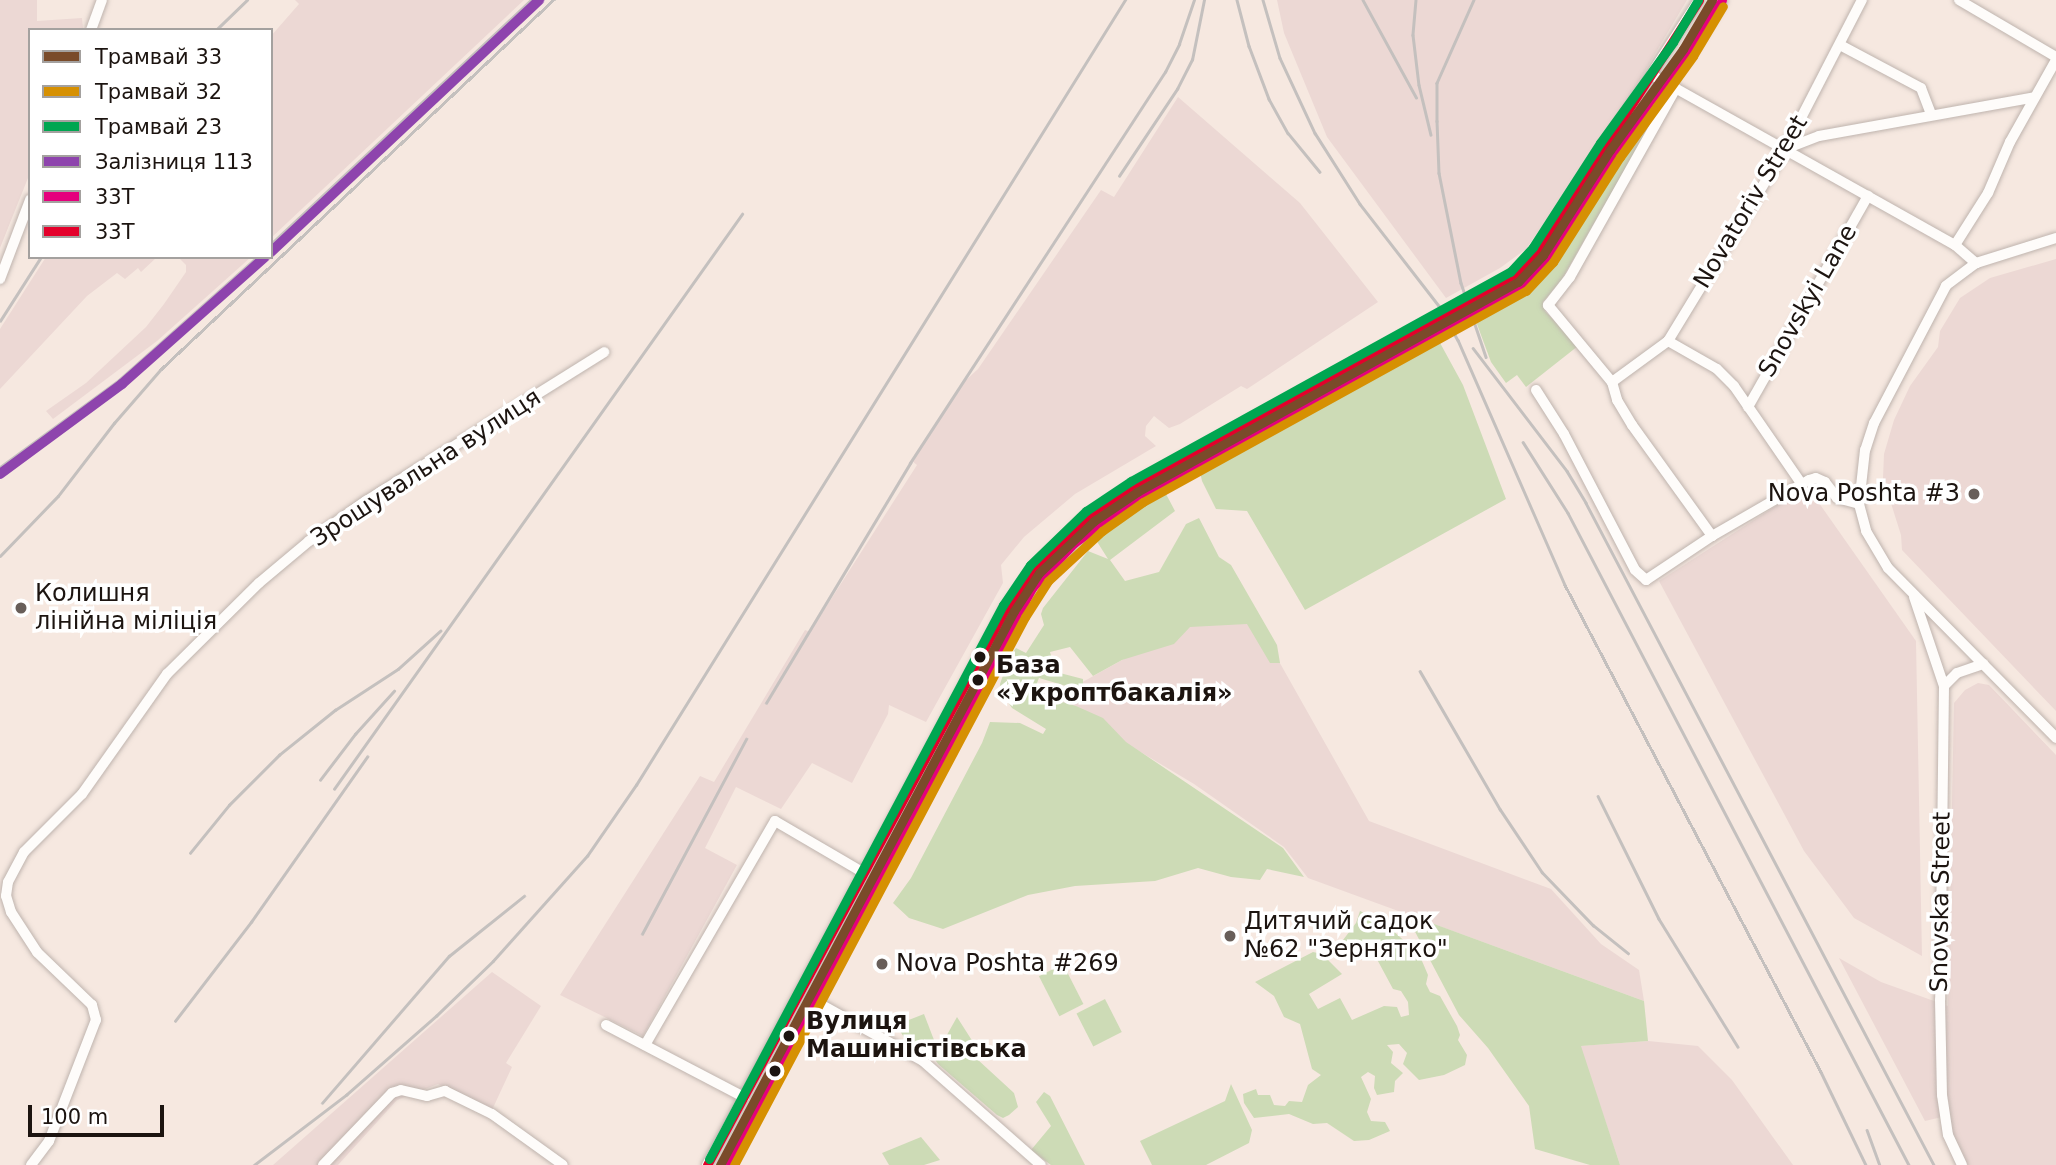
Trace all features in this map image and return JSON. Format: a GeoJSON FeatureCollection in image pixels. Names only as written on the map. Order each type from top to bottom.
{"type":"FeatureCollection","features":[{"type":"Feature","properties":{"kind":"street"},"geometry":{"type":"LineString","coordinates":[[92,28],[102,0]]}},
{"type":"Feature","properties":{"kind":"street"},"geometry":{"type":"LineString","coordinates":[[724,1165],[1032,588],[1099,523],[1145,492],[1480,303],[1518,274],[1536,253],[1699,0]]}},
{"type":"Feature","properties":{"kind":"street"},"geometry":{"type":"LineString","coordinates":[[1480,303],[1507,294],[1538,269],[1666,82],[1687,56],[1722,0]]}},
{"type":"Feature","properties":{"kind":"street","name":"Novatoriv Street"},"geometry":{"type":"LineString","coordinates":[[1612,382],[1668,341],[1785,149],[1862,0]]}},
{"type":"Feature","properties":{"kind":"street"},"geometry":{"type":"LineString","coordinates":[[1955,245],[1988,193],[2010,142],[2056,58],[1959,0]]}},
{"type":"Feature","properties":{"kind":"street"},"geometry":{"type":"LineString","coordinates":[[1840,45],[1921,88],[1931,114]]}},
{"type":"Feature","properties":{"kind":"street"},"geometry":{"type":"LineString","coordinates":[[1652,75],[1955,245],[1976,263]]}},
{"type":"Feature","properties":{"kind":"street"},"geometry":{"type":"LineString","coordinates":[[1676,88],[1570,277],[1548,305],[1612,382],[1617,400],[1632,425],[1712,536]]}},
{"type":"Feature","properties":{"kind":"street"},"geometry":{"type":"LineString","coordinates":[[1785,149],[1819,136],[2035,97]]}},
{"type":"Feature","properties":{"kind":"street","name":"Snovskyi Lane"},"geometry":{"type":"LineString","coordinates":[[1748,407],[1868,195]]}},
{"type":"Feature","properties":{"kind":"street"},"geometry":{"type":"LineString","coordinates":[[0,279],[28,205]]}},
{"type":"Feature","properties":{"kind":"street"},"geometry":{"type":"LineString","coordinates":[[2056,238],[1976,263],[1946,286],[1874,423],[1865,450],[1859,504],[1873,547],[1888,568],[2056,738]]}},
{"type":"Feature","properties":{"kind":"street"},"geometry":{"type":"LineString","coordinates":[[1668,341],[1717,369],[1748,407],[1801,483]]}},
{"type":"Feature","properties":{"kind":"street"},"geometry":{"type":"LineString","coordinates":[[707,1165],[1006,608],[1049,552],[1082,522],[1141,482],[1397,349]]}},
{"type":"Feature","properties":{"kind":"street","name":"Зрошувальна вулиця"},"geometry":{"type":"LineString","coordinates":[[31,1165],[49,1141],[96,1020],[92,1005],[37,952],[11,912],[7,889],[19,859],[82,794],[167,674],[259,583],[309,541],[366,501],[604,352]]}},
{"type":"Feature","properties":{"kind":"street"},"geometry":{"type":"LineString","coordinates":[[1536,390],[1564,434],[1641,577],[1653,578],[1712,536],[1801,483],[1816,478],[1825,482],[1838,498],[1859,504]]}},
{"type":"Feature","properties":{"kind":"street","name":"Snovska Street"},"geometry":{"type":"LineString","coordinates":[[1913,593],[1944,686],[1940,1000],[1943,1119],[1962,1165]]}},
{"type":"Feature","properties":{"kind":"street"},"geometry":{"type":"LineString","coordinates":[[1944,686],[1956,673],[1983,664]]}},
{"type":"Feature","properties":{"kind":"street"},"geometry":{"type":"LineString","coordinates":[[645,1045],[775,821],[864,873]]}},
{"type":"Feature","properties":{"kind":"street"},"geometry":{"type":"LineString","coordinates":[[811,999],[923,1061],[1041,1165]]}},
{"type":"Feature","properties":{"kind":"street"},"geometry":{"type":"LineString","coordinates":[[606,1025],[744,1097]]}},
{"type":"Feature","properties":{"kind":"street"},"geometry":{"type":"LineString","coordinates":[[323,1165],[392,1093],[401,1090],[427,1096],[445,1091],[492,1114],[563,1165]]}},
{"type":"Feature","properties":{"kind":"shaded area"},"geometry":{"type":"Polygon","coordinates":[[[0,0],[37,0],[37,21],[82,18],[83,28],[28,28],[28,178],[0,248],[0,0]]]}},
{"type":"Feature","properties":{"kind":"shaded area"},"geometry":{"type":"Polygon","coordinates":[[[295,0],[524,0],[273,236],[273,34],[299,4],[295,0]]]}},
{"type":"Feature","properties":{"kind":"shaded area"},"geometry":{"type":"Polygon","coordinates":[[[1277,0],[1687,0],[1621,111],[1526,249],[1500,268],[1446,298],[1327,137],[1284,33],[1277,0]]]}},
{"type":"Feature","properties":{"kind":"shaded area"},"geometry":{"type":"Polygon","coordinates":[[[1178,97],[1300,203],[1378,302],[1247,389],[1241,386],[1180,424],[1169,428],[1154,416],[1146,426],[1145,436],[1156,446],[1075,494],[1024,537],[1001,565],[1003,583],[926,722],[889,705],[888,714],[852,783],[812,763],[781,809],[736,787],[705,848],[737,865],[643,1036],[560,995],[700,776],[714,782],[805,630],[810,632],[917,465],[912,461],[965,381],[978,369],[1101,190],[1114,197],[1178,97]]]}},
{"type":"Feature","properties":{"kind":"shaded area"},"geometry":{"type":"Polygon","coordinates":[[[45,259],[155,259],[141,272],[138,268],[125,279],[117,273],[87,296],[0,389],[0,329],[45,259]]]}},
{"type":"Feature","properties":{"kind":"shaded area"},"geometry":{"type":"Polygon","coordinates":[[[180,259],[249,259],[157,341],[53,419],[46,411],[86,383],[146,327],[186,272],[186,265],[180,259]]]}},
{"type":"Feature","properties":{"kind":"shaded area"},"geometry":{"type":"Polygon","coordinates":[[[2056,259],[2056,711],[1902,550],[1901,535],[1883,478],[1884,454],[1894,420],[1910,386],[1938,347],[1940,331],[1960,298],[1990,278],[2056,259]]]}},
{"type":"Feature","properties":{"kind":"shaded area"},"geometry":{"type":"Polygon","coordinates":[[[1807,486],[1916,641],[1922,956],[1854,918],[1804,851],[1659,581],[1807,486]]]}},
{"type":"Feature","properties":{"kind":"shaded area"},"geometry":{"type":"Polygon","coordinates":[[[1241,594],[1369,821],[1551,889],[1601,944],[1639,970],[1644,1001],[1308,878],[1284,847],[1194,784],[1052,699],[1241,594]]]}},
{"type":"Feature","properties":{"kind":"shaded area"},"geometry":{"type":"Polygon","coordinates":[[[1978,683],[1989,685],[2056,755],[2056,1165],[1968,1165],[1952,1132],[1950,1115],[1925,1121],[1839,958],[1881,982],[1948,1006],[1954,703],[1965,690],[1978,683]]]}},
{"type":"Feature","properties":{"kind":"shaded area"},"geometry":{"type":"Polygon","coordinates":[[[492,972],[541,1006],[506,1063],[512,1067],[492,1110],[438,1084],[397,1100],[338,1165],[273,1165],[492,972]]]}},
{"type":"Feature","properties":{"kind":"shaded area"},"geometry":{"type":"Polygon","coordinates":[[[1648,1041],[1698,1046],[1732,1080],[1793,1165],[1620,1165],[1580,1046],[1648,1041]]]}},
{"type":"Feature","properties":{"kind":"green space"},"geometry":{"type":"Polygon","coordinates":[[[1667,96],[1562,279],[1543,302],[1545,311],[1578,346],[1526,387],[1517,375],[1506,383],[1491,362],[1474,316],[1522,289],[1538,275],[1656,103],[1667,96]]]}},
{"type":"Feature","properties":{"kind":"green space"},"geometry":{"type":"Polygon","coordinates":[[[1439,341],[1463,385],[1506,499],[1305,610],[1247,511],[1216,509],[1200,472],[1439,341]]]}},
{"type":"Feature","properties":{"kind":"green space"},"geometry":{"type":"Polygon","coordinates":[[[1166,494],[1175,511],[1110,560],[1125,581],[1159,572],[1186,524],[1199,518],[1219,557],[1231,565],[1277,645],[1280,663],[1270,663],[1247,624],[1190,627],[1174,644],[1122,660],[1093,676],[1070,647],[1050,652],[1056,672],[1083,679],[1083,691],[1039,678],[1035,688],[1052,699],[1103,718],[1126,742],[1283,848],[1304,877],[1267,869],[1260,880],[1231,877],[1198,868],[1155,881],[1075,886],[1028,895],[943,929],[909,918],[893,903],[911,878],[982,743],[990,722],[1020,723],[1043,734],[1046,729],[1012,708],[1001,692],[1000,684],[1009,658],[1016,648],[1026,653],[1044,625],[1041,614],[1043,608],[1088,551],[1108,559],[1096,540],[1134,509],[1166,494]]]}},
{"type":"Feature","properties":{"kind":"green space"},"geometry":{"type":"Polygon","coordinates":[[[1360,911],[1382,921],[1419,954],[1428,975],[1426,984],[1430,992],[1440,996],[1457,1026],[1460,1035],[1458,1040],[1467,1055],[1465,1065],[1444,1075],[1419,1080],[1403,1064],[1407,1053],[1399,1044],[1387,1045],[1393,1052],[1391,1063],[1403,1073],[1395,1081],[1394,1092],[1377,1095],[1374,1088],[1375,1076],[1368,1072],[1361,1077],[1371,1099],[1367,1112],[1371,1121],[1385,1122],[1390,1131],[1369,1140],[1354,1141],[1327,1123],[1313,1124],[1289,1114],[1254,1118],[1244,1103],[1243,1094],[1256,1089],[1258,1095],[1270,1095],[1274,1105],[1285,1106],[1289,1101],[1302,1102],[1308,1085],[1321,1075],[1312,1069],[1300,1024],[1284,1017],[1274,996],[1255,982],[1313,952],[1322,954],[1342,974],[1309,994],[1318,1009],[1340,998],[1352,1020],[1384,1006],[1397,1007],[1401,1017],[1409,1015],[1408,1002],[1401,991],[1393,989],[1372,950],[1363,951],[1343,940],[1356,923],[1360,911]]]}},
{"type":"Feature","properties":{"kind":"green space"},"geometry":{"type":"Polygon","coordinates":[[[1426,921],[1644,1001],[1648,1041],[1581,1046],[1620,1165],[1590,1165],[1535,1149],[1529,1106],[1488,1048],[1459,1015],[1412,926],[1426,921]]]}},
{"type":"Feature","properties":{"kind":"green space"},"geometry":{"type":"Polygon","coordinates":[[[1063,964],[1083,1004],[1059,1016],[1039,976],[1063,964]]]}},
{"type":"Feature","properties":{"kind":"green space"},"geometry":{"type":"Polygon","coordinates":[[[1105,999],[1122,1032],[1093,1046],[1076,1014],[1105,999]]]}},
{"type":"Feature","properties":{"kind":"green space"},"geometry":{"type":"Polygon","coordinates":[[[924,1014],[934,1040],[913,1051],[896,1025],[924,1014]]]}},
{"type":"Feature","properties":{"kind":"green space"},"geometry":{"type":"Polygon","coordinates":[[[957,1017],[980,1053],[977,1059],[1014,1093],[1018,1107],[1003,1118],[934,1058],[957,1017]]]}},
{"type":"Feature","properties":{"kind":"green space"},"geometry":{"type":"Polygon","coordinates":[[[1231,1084],[1252,1130],[1249,1143],[1206,1165],[1152,1165],[1140,1141],[1225,1101],[1231,1084]]]}},
{"type":"Feature","properties":{"kind":"green space"},"geometry":{"type":"Polygon","coordinates":[[[1044,1092],[1050,1096],[1085,1165],[1051,1165],[1031,1150],[1051,1126],[1036,1102],[1044,1092]]]}},
{"type":"Feature","properties":{"kind":"green space"},"geometry":{"type":"Polygon","coordinates":[[[921,1137],[940,1160],[924,1165],[889,1165],[882,1153],[921,1137]]]}},
{"type":"Feature","properties":{"kind":"railway"},"geometry":{"type":"LineString","coordinates":[[218,28],[247,0]]}},
{"type":"Feature","properties":{"kind":"railway"},"geometry":{"type":"LineString","coordinates":[[273,242],[531,0]]}},
{"type":"Feature","properties":{"kind":"railway"},"geometry":{"type":"LineString","coordinates":[[0,556],[58,496],[114,423],[160,370],[553,0]]}},
{"type":"Feature","properties":{"kind":"railway"},"geometry":{"type":"LineString","coordinates":[[254,1165],[346,1095],[436,1016],[493,961],[587,856],[636,785],[1125,0]]}},
{"type":"Feature","properties":{"kind":"railway"},"geometry":{"type":"LineString","coordinates":[[766,703],[910,463],[1165,72],[1179,44],[1194,0]]}},
{"type":"Feature","properties":{"kind":"railway"},"geometry":{"type":"LineString","coordinates":[[1119,176],[1177,89],[1192,60],[1204,0]]}},
{"type":"Feature","properties":{"kind":"railway"},"geometry":{"type":"LineString","coordinates":[[1237,0],[1249,46],[1269,99],[1288,133],[1320,172]]}},
{"type":"Feature","properties":{"kind":"railway"},"geometry":{"type":"LineString","coordinates":[[1263,0],[1280,58],[1315,133],[1360,204],[1439,306],[1458,340],[1565,585],[1821,1072],[1866,1165]]}},
{"type":"Feature","properties":{"kind":"railway"},"geometry":{"type":"LineString","coordinates":[[1363,0],[1416,97]]}},
{"type":"Feature","properties":{"kind":"railway"},"geometry":{"type":"LineString","coordinates":[[1416,0],[1413,35],[1419,85],[1431,135]]}},
{"type":"Feature","properties":{"kind":"railway"},"geometry":{"type":"LineString","coordinates":[[1474,0],[1437,83],[1437,121],[1439,173],[1461,283],[1486,357]]}},
{"type":"Feature","properties":{"kind":"railway"},"geometry":{"type":"LineString","coordinates":[[334,789],[742,214]]}},
{"type":"Feature","properties":{"kind":"railway"},"geometry":{"type":"LineString","coordinates":[[0,321],[40,259]]}},
{"type":"Feature","properties":{"kind":"railway"},"geometry":{"type":"LineString","coordinates":[[0,467],[119,380],[255,259]]}},
{"type":"Feature","properties":{"kind":"railway"},"geometry":{"type":"LineString","coordinates":[[1473,348],[1567,471],[1586,503],[1934,1165]]}},
{"type":"Feature","properties":{"kind":"railway"},"geometry":{"type":"LineString","coordinates":[[1523,442],[1568,513],[1909,1165]]}},
{"type":"Feature","properties":{"kind":"railway"},"geometry":{"type":"LineString","coordinates":[[190,853],[229,805],[279,755],[335,710],[398,669],[440,631]]}},
{"type":"Feature","properties":{"kind":"railway"},"geometry":{"type":"LineString","coordinates":[[1420,671],[1500,809],[1542,872],[1593,925],[1628,953]]}},
{"type":"Feature","properties":{"kind":"railway"},"geometry":{"type":"LineString","coordinates":[[320,780],[355,734],[394,691]]}},
{"type":"Feature","properties":{"kind":"railway"},"geometry":{"type":"LineString","coordinates":[[642,934],[746,739]]}},
{"type":"Feature","properties":{"kind":"railway"},"geometry":{"type":"LineString","coordinates":[[175,1021],[251,922],[367,757]]}},
{"type":"Feature","properties":{"kind":"railway"},"geometry":{"type":"LineString","coordinates":[[1598,796],[1659,919],[1738,1047]]}},
{"type":"Feature","properties":{"kind":"railway"},"geometry":{"type":"LineString","coordinates":[[322,1103],[449,956],[524,896]]}},
{"type":"Feature","properties":{"kind":"railway"},"geometry":{"type":"LineString","coordinates":[[1867,1130],[1880,1165]]}},
{"type":"Feature","properties":{"kind":"tram line","name":"23"},"geometry":{"type":"LineString","coordinates":[[709,1159],[1003,605],[1030,565],[1086,511],[1131,481],[1510,272],[1533,247],[1600,143],[1673,42],[1698,0]]}},
{"type":"Feature","properties":{"kind":"tram line","name":"33"},"geometry":{"type":"LineString","coordinates":[[720,1165],[1014,611],[1039,573],[1094,521],[1137,492],[1518,282],[1543,255],[1610,150],[1683,49],[1712,0]]}},
{"type":"Feature","properties":{"kind":"tram line","name":"32"},"geometry":{"type":"LineString","coordinates":[[734,1165],[1025,617],[1048,581],[1102,531],[1143,502],[1526,291],[1553,262],[1620,157],[1693,56],[1723,6]]}},
{"type":"Feature","properties":{"kind":"rail line","name":"113"},"geometry":{"type":"LineString","coordinates":[[273,250],[539,0]]}},
{"type":"Feature","properties":{"kind":"rail line","name":"113"},"geometry":{"type":"LineString","coordinates":[[0,474],[122,384],[263,259]]}},
{"type":"Feature","properties":{"kind":"transit line","name":"33T"},"geometry":{"type":"LineString","coordinates":[[707,1165],[1006,608],[1038,565],[1082,522],[1141,482],[1518,274],[1536,253],[1699,0]]}},
{"type":"Feature","properties":{"kind":"transit line","name":"33Т"},"geometry":{"type":"LineString","coordinates":[[725,1165],[1032,588],[1074,543],[1145,492],[1523,283],[1547,257],[1652,98],[1687,56],[1722,0]]}},
{"type":"Feature","properties":{"kind":"place","name":"Nova Poshta #3"},"geometry":{"type":"Point","coordinates":[1974,494]}},
{"type":"Feature","properties":{"kind":"place","name":"Колишня лінійна міліція"},"geometry":{"type":"Point","coordinates":[21,608]}},
{"type":"Feature","properties":{"kind":"place","name":"База «Укроптбакалія»"},"geometry":{"type":"Point","coordinates":[978,680]}},
{"type":"Feature","properties":{"kind":"place","name":"Дитячий садок №62 \"Зернятко\""},"geometry":{"type":"Point","coordinates":[1230,936]}},
{"type":"Feature","properties":{"kind":"place","name":"Nova Poshta #269"},"geometry":{"type":"Point","coordinates":[882,964]}},
{"type":"Feature","properties":{"kind":"place","name":"Вулиця Машиністівська"},"geometry":{"type":"Point","coordinates":[789,1036]}}]}
